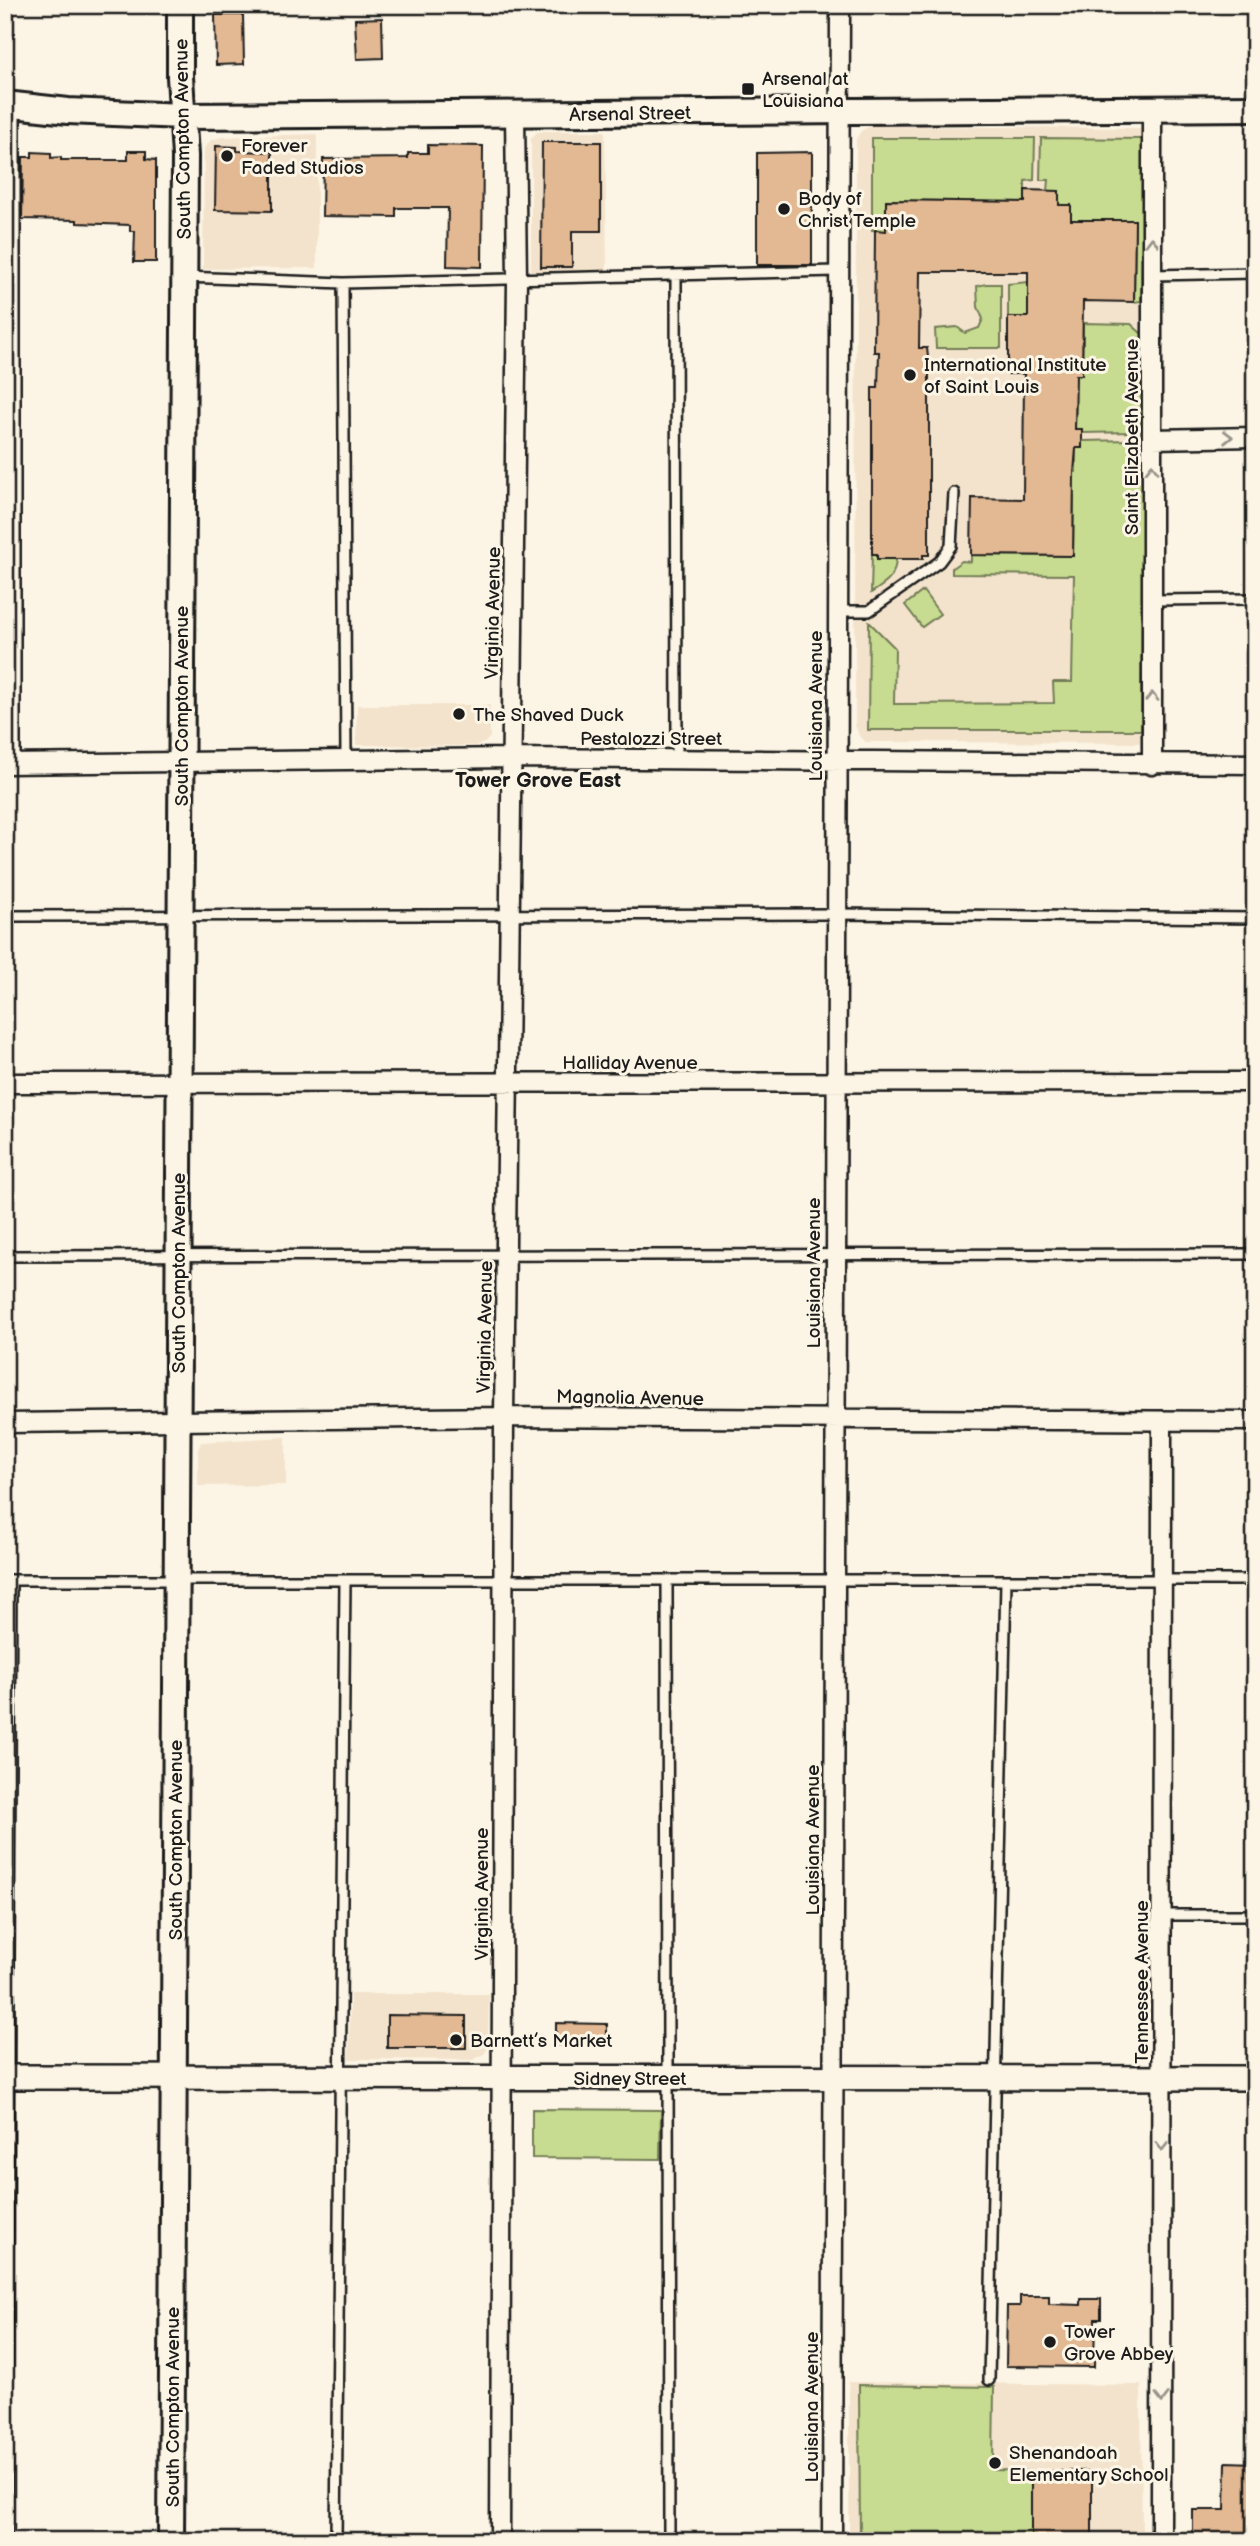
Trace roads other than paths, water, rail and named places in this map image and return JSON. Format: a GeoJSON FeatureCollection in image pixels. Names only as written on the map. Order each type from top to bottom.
{"type":"FeatureCollection","features":[{"type":"Feature","properties":{"kind":"main road","name":"South Compton Avenue"},"geometry":{"type":"LineString","coordinates":[[172,2541],[183,277],[180,5]]}},
{"type":"Feature","properties":{"kind":"main road","name":"Arsenal Street"},"geometry":{"type":"LineString","coordinates":[[10,105],[182,116],[1255,108]]}},
{"type":"Feature","properties":{"kind":"street","name":"Louisiana Avenue"},"geometry":{"type":"LineString","coordinates":[[832,2541],[837,271],[840,5]]}},
{"type":"Feature","properties":{"kind":"street","name":"Saint Elizabeth Avenue"},"geometry":{"type":"LineString","coordinates":[[1152,109],[1152,765]]}},
{"type":"Feature","properties":{"kind":"street","name":"Virginia Avenue"},"geometry":{"type":"LineString","coordinates":[[500,2541],[504,1417],[517,281],[514,114]]}},
{"type":"Feature","properties":{"kind":"street"},"geometry":{"type":"LineString","coordinates":[[1152,439],[1255,437]]}},
{"type":"Feature","properties":{"kind":"street","name":"Pestalozzi Street"},"geometry":{"type":"LineString","coordinates":[[10,764],[511,758],[1255,764]]}},
{"type":"Feature","properties":{"kind":"street","name":"Halliday Avenue"},"geometry":{"type":"LineString","coordinates":[[5,1083],[1255,1082]]}},
{"type":"Feature","properties":{"kind":"street","name":"Magnolia Avenue"},"geometry":{"type":"LineString","coordinates":[[5,1423],[504,1417],[1162,1423],[1255,1421]]}},
{"type":"Feature","properties":{"kind":"street","name":"Tennessee Avenue"},"geometry":{"type":"LineString","coordinates":[[1161,2541],[1162,1423]]}},
{"type":"Feature","properties":{"kind":"street","name":"Sidney Street"},"geometry":{"type":"LineString","coordinates":[[7,2077],[1255,2078]]}},
{"type":"Feature","properties":{"kind":"lane"},"geometry":{"type":"LineString","coordinates":[[10,105],[10,764]]}},
{"type":"Feature","properties":{"kind":"lane"},"geometry":{"type":"LineString","coordinates":[[183,277],[342,283],[517,281],[837,271]]}},
{"type":"Feature","properties":{"kind":"lane"},"geometry":{"type":"LineString","coordinates":[[1152,275],[1255,273]]}},
{"type":"Feature","properties":{"kind":"lane"},"geometry":{"type":"LineString","coordinates":[[676,275],[677,760]]}},
{"type":"Feature","properties":{"kind":"lane"},"geometry":{"type":"LineString","coordinates":[[342,283],[346,759]]}},
{"type":"Feature","properties":{"kind":"lane"},"geometry":{"type":"LineString","coordinates":[[836,611],[869,611],[939,562],[951,546],[954,494]]}},
{"type":"Feature","properties":{"kind":"lane"},"geometry":{"type":"LineString","coordinates":[[1152,600],[1255,599]]}},
{"type":"Feature","properties":{"kind":"lane"},"geometry":{"type":"LineString","coordinates":[[5,916],[835,914],[1255,918]]}},
{"type":"Feature","properties":{"kind":"lane"},"geometry":{"type":"LineString","coordinates":[[5,1256],[1255,1254]]}},
{"type":"Feature","properties":{"kind":"lane"},"geometry":{"type":"LineString","coordinates":[[6,2541],[8,1580],[1255,1580]]}},
{"type":"Feature","properties":{"kind":"lane"},"geometry":{"type":"LineString","coordinates":[[336,2541],[345,1580]]}},
{"type":"Feature","properties":{"kind":"lane"},"geometry":{"type":"LineString","coordinates":[[667,1580],[669,2541]]}},
{"type":"Feature","properties":{"kind":"lane"},"geometry":{"type":"LineString","coordinates":[[989,2379],[1006,1580]]}},
{"type":"Feature","properties":{"kind":"lane"},"geometry":{"type":"LineString","coordinates":[[1162,1915],[1255,1915]]}},
{"type":"Feature","properties":{"kind":"place","name":"Arsenal at Louisiana"},"geometry":{"type":"Point","coordinates":[748,89]}},
{"type":"Feature","properties":{"kind":"place","name":"Forever Faded Studios"},"geometry":{"type":"Point","coordinates":[227,156]}},
{"type":"Feature","properties":{"kind":"place","name":"Body of Christ Temple"},"geometry":{"type":"Point","coordinates":[784,209]}},
{"type":"Feature","properties":{"kind":"place","name":"International Institute of Saint Louis"},"geometry":{"type":"Point","coordinates":[910,375]}},
{"type":"Feature","properties":{"kind":"place","name":"The Shaved Duck"},"geometry":{"type":"Point","coordinates":[459,714]}},
{"type":"Feature","properties":{"kind":"place","name":"Barnett’s Market"},"geometry":{"type":"Point","coordinates":[456,2040]}},
{"type":"Feature","properties":{"kind":"place","name":"Tower Grove Abbey"},"geometry":{"type":"Point","coordinates":[1050,2342]}},
{"type":"Feature","properties":{"kind":"place","name":"Shenandoah Elementary School"},"geometry":{"type":"Point","coordinates":[995,2463]}},
{"type":"Feature","properties":{"kind":"district","name":"Tower Grove East"},"geometry":{"type":"Point","coordinates":[538,780]}}]}
